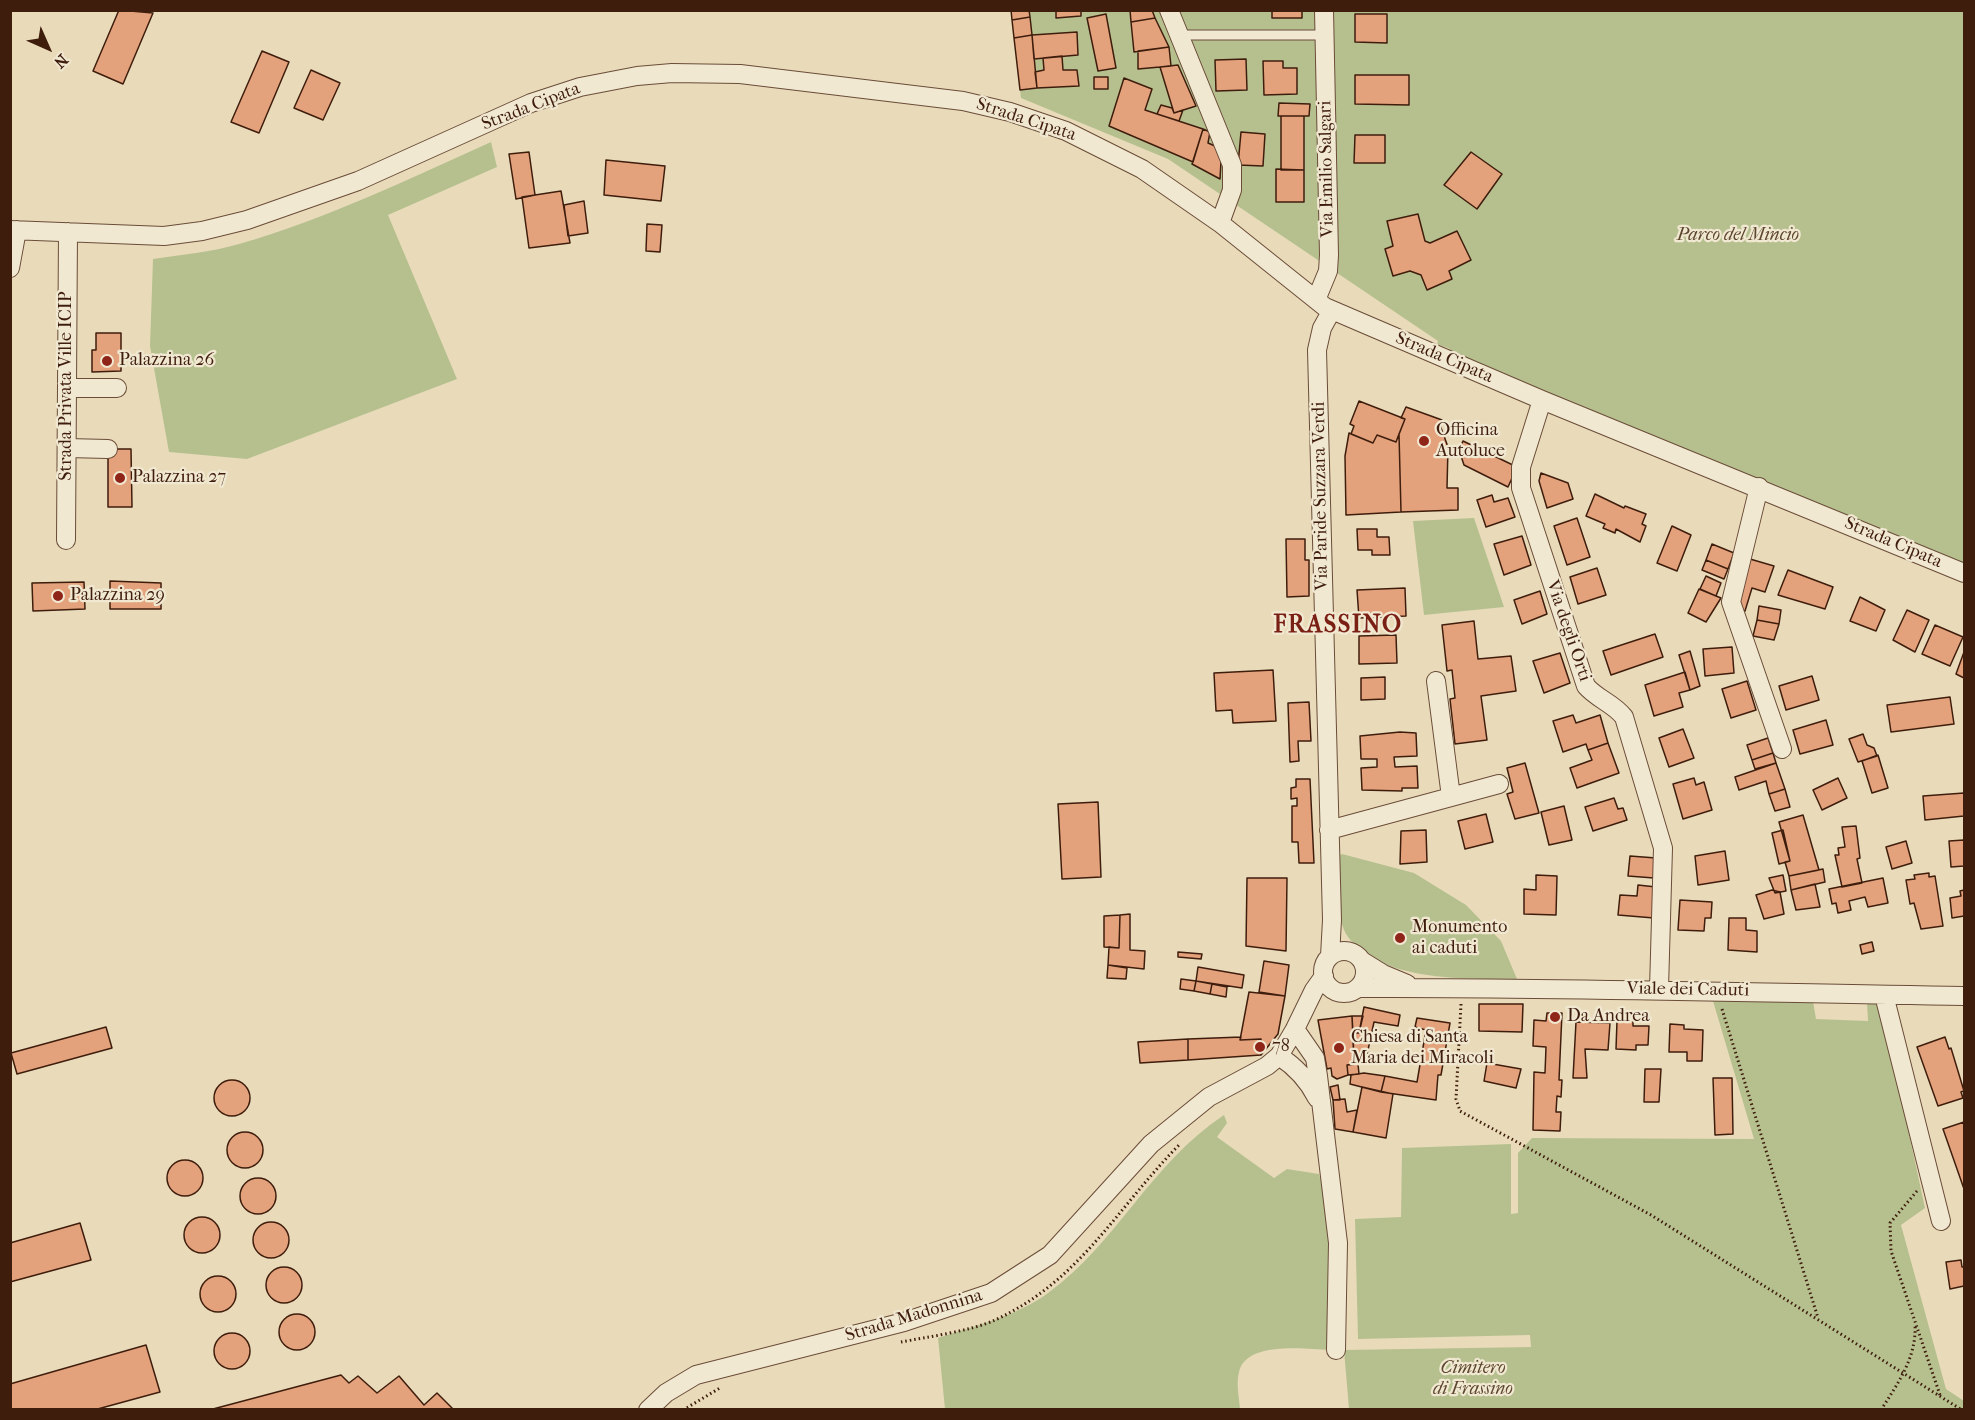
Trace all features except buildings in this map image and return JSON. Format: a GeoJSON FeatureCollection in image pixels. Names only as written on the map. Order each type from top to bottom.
{"type":"FeatureCollection","features":[{"type":"Feature","properties":{"kind":"street"},"geometry":{"type":"LineString","coordinates":[[1169,10],[1232,165],[1232,190],[1220,223]]}},
{"type":"Feature","properties":{"kind":"street","name":"Via Emilio Salgari"},"geometry":{"type":"LineString","coordinates":[[1316,300],[1328,271],[1329,255],[1324,10]]}},
{"type":"Feature","properties":{"kind":"street","name":"Strada Cipata"},"geometry":{"type":"LineString","coordinates":[[14,230],[164,236],[202,231],[247,220],[358,181],[554,94],[610,80],[672,73],[740,74],[931,96],[1010,112],[1066,131],[1112,152],[1174,189],[1332,310],[1542,400],[1965,573]]}},
{"type":"Feature","properties":{"kind":"street"},"geometry":{"type":"LineString","coordinates":[[10,268],[14,230]]}},
{"type":"Feature","properties":{"kind":"street","name":"Strada Privata Ville ICIP"},"geometry":{"type":"LineString","coordinates":[[66,540],[68,232]]}},
{"type":"Feature","properties":{"kind":"street","name":"Via Paride Suzzara Verdi"},"geometry":{"type":"LineString","coordinates":[[1330,956],[1332,920],[1317,350],[1322,328],[1332,310]]}},
{"type":"Feature","properties":{"kind":"street"},"geometry":{"type":"LineString","coordinates":[[67,388],[117,388]]}},
{"type":"Feature","properties":{"kind":"street","name":"Via degli Orti"},"geometry":{"type":"LineString","coordinates":[[1542,400],[1521,467],[1521,488],[1586,686],[1592,693],[1613,705],[1624,717],[1662,840],[1659,989]]}},
{"type":"Feature","properties":{"kind":"street"},"geometry":{"type":"LineString","coordinates":[[67,448],[108,449]]}},
{"type":"Feature","properties":{"kind":"street"},"geometry":{"type":"LineString","coordinates":[[1759,487],[1731,602],[1782,749]]}},
{"type":"Feature","properties":{"kind":"street"},"geometry":{"type":"LineString","coordinates":[[1436,681],[1451,797]]}},
{"type":"Feature","properties":{"kind":"street"},"geometry":{"type":"LineString","coordinates":[[1329,830],[1499,784]]}},
{"type":"Feature","properties":{"kind":"street","name":"Via Paride Suzzara Verdi"},"geometry":{"type":"LineString","coordinates":[[1332,920],[1356,956]]}},
{"type":"Feature","properties":{"kind":"street"},"geometry":{"type":"LineString","coordinates":[[1320,1104],[1310,1083],[1292,1064],[1279,1056],[1323,976],[1325,963],[1330,956],[1339,951],[1356,956],[1365,976],[1358,988],[1347,993],[1337,992],[1328,985],[1323,976]]}},
{"type":"Feature","properties":{"kind":"street","name":"Viale dei Caduti"},"geometry":{"type":"LineString","coordinates":[[1356,956],[1383,974],[1412,986]]}},
{"type":"Feature","properties":{"kind":"street","name":"Viale dei Caduti"},"geometry":{"type":"LineString","coordinates":[[1358,988],[1412,986],[1659,989],[1965,996]]}},
{"type":"Feature","properties":{"kind":"street"},"geometry":{"type":"LineString","coordinates":[[1306,1009],[1337,992]]}},
{"type":"Feature","properties":{"kind":"street"},"geometry":{"type":"LineString","coordinates":[[1884,995],[1941,1221]]}},
{"type":"Feature","properties":{"kind":"street"},"geometry":{"type":"LineString","coordinates":[[1295,1029],[1314,1058],[1338,1243],[1336,1350]]}},
{"type":"Feature","properties":{"kind":"street","name":"Strada Madonnina"},"geometry":{"type":"LineString","coordinates":[[648,1410],[666,1393],[696,1375],[904,1322],[991,1293],[1050,1255],[1151,1144],[1209,1097],[1267,1066],[1279,1056]]}},
{"type":"Feature","properties":{"kind":"lane"},"geometry":{"type":"LineString","coordinates":[[1179,35],[1325,35]]}},
{"type":"Feature","properties":{"kind":"path"},"geometry":{"type":"LineString","coordinates":[[1462,987],[1456,1099],[1460,1111],[1651,1215],[1962,1410]]}},
{"type":"Feature","properties":{"kind":"path"},"geometry":{"type":"LineString","coordinates":[[1714,990],[1818,1320]]}},
{"type":"Feature","properties":{"kind":"path"},"geometry":{"type":"LineString","coordinates":[[1918,1189],[1890,1223],[1891,1251],[1941,1396]]}},
{"type":"Feature","properties":{"kind":"path"},"geometry":{"type":"LineString","coordinates":[[1881,1410],[1904,1373],[1915,1334],[1914,1318]]}},
{"type":"Feature","properties":{"kind":"green space","name":"Parco del Mincio"},"geometry":{"type":"Polygon","coordinates":[[[1011,11],[1964,11],[1964,574],[1497,381],[1448,348],[1437,344],[1438,341],[1168,159],[1021,98],[1011,11]]]}},
{"type":"Feature","properties":{"kind":"green space"},"geometry":{"type":"Polygon","coordinates":[[[491,142],[497,167],[388,215],[457,379],[247,459],[169,452],[150,346],[153,259],[239,244],[304,223],[367,198],[491,142]]]}},
{"type":"Feature","properties":{"kind":"green space"},"geometry":{"type":"Polygon","coordinates":[[[1474,518],[1504,607],[1424,615],[1413,521],[1474,518]]]}},
{"type":"Feature","properties":{"kind":"green space"},"geometry":{"type":"Polygon","coordinates":[[[1342,854],[1414,873],[1466,905],[1501,941],[1517,979],[1451,978],[1427,975],[1381,963],[1363,952],[1348,937],[1341,920],[1338,898],[1338,856],[1342,854]]]}},
{"type":"Feature","properties":{"kind":"green space","name":"Cimitero di Frassino"},"geometry":{"type":"Polygon","coordinates":[[[1713,1001],[1813,1001],[1816,1019],[1868,1021],[1867,1003],[1881,1004],[1925,1208],[1901,1225],[1946,1389],[1964,1401],[1964,1409],[1349,1409],[1344,1350],[1531,1347],[1530,1335],[1358,1339],[1355,1219],[1401,1217],[1402,1148],[1511,1144],[1511,1214],[1518,1213],[1518,1153],[1532,1138],[1754,1139],[1713,1001]]]}},
{"type":"Feature","properties":{"kind":"green space"},"geometry":{"type":"Polygon","coordinates":[[[1224,1115],[1227,1123],[1217,1137],[1274,1178],[1287,1169],[1319,1174],[1330,1239],[1329,1350],[1292,1348],[1264,1351],[1253,1355],[1244,1362],[1239,1372],[1240,1409],[945,1409],[938,1338],[1009,1314],[1048,1293],[1094,1251],[1175,1156],[1224,1115]]]}},
{"type":"Feature","properties":{"kind":"place","name":"Palazzina 26"},"geometry":{"type":"Point","coordinates":[107,361]}},
{"type":"Feature","properties":{"kind":"place","name":"Officina Autoluce"},"geometry":{"type":"Point","coordinates":[1424,441]}},
{"type":"Feature","properties":{"kind":"place","name":"Palazzina 27"},"geometry":{"type":"Point","coordinates":[120,478]}},
{"type":"Feature","properties":{"kind":"place","name":"Palazzina 29"},"geometry":{"type":"Point","coordinates":[58,596]}},
{"type":"Feature","properties":{"kind":"place","name":"Monumento ai caduti"},"geometry":{"type":"Point","coordinates":[1400,938]}},
{"type":"Feature","properties":{"kind":"place","name":"Da Andrea"},"geometry":{"type":"Point","coordinates":[1555,1017]}},
{"type":"Feature","properties":{"kind":"place","name":"78"},"geometry":{"type":"Point","coordinates":[1260,1047]}},
{"type":"Feature","properties":{"kind":"place","name":"Chiesa di Santa Maria dei Miracoli"},"geometry":{"type":"Point","coordinates":[1339,1048]}},
{"type":"Feature","properties":{"kind":"district","name":"FRASSINO"},"geometry":{"type":"Point","coordinates":[1338,626]}}]}
